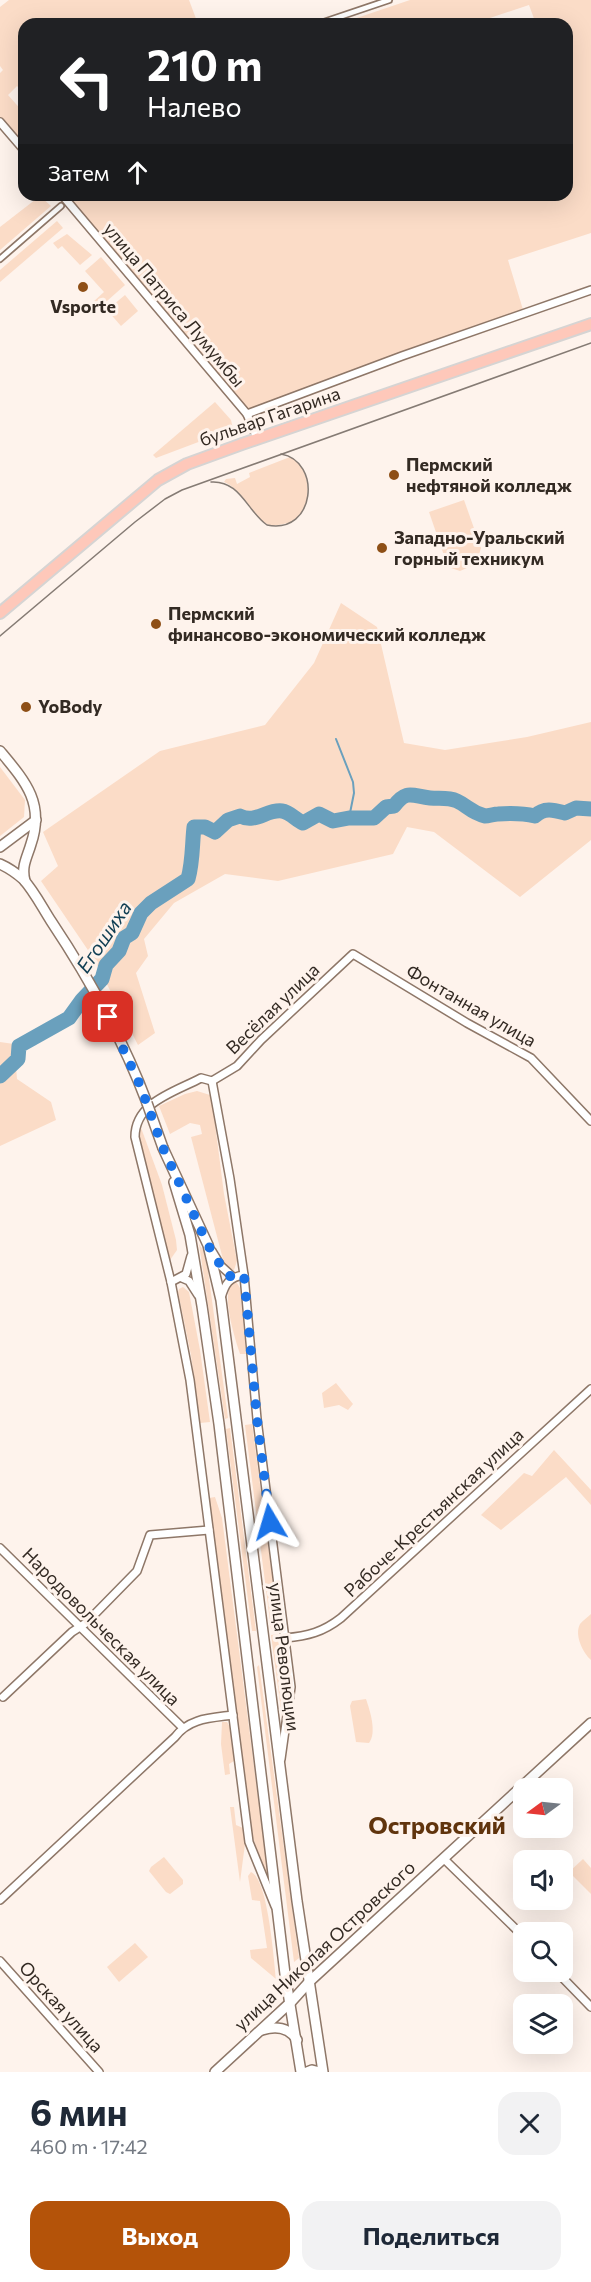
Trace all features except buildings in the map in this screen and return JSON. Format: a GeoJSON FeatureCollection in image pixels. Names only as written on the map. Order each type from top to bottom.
{"type":"FeatureCollection","features":[{"type":"Feature","properties":{"kind":"main road","name":"бульвар Гагарина"},"geometry":{"type":"LineString","coordinates":[[0,613],[158,480],[187,464],[591,324]]}},
{"type":"Feature","properties":{"kind":"main road"},"geometry":{"type":"LineString","coordinates":[[0,751],[29,788],[34,803],[36,820],[34,834],[22,872],[25,881]]}},
{"type":"Feature","properties":{"kind":"main road"},"geometry":{"type":"LineString","coordinates":[[0,847],[36,820]]}},
{"type":"Feature","properties":{"kind":"main road","name":"улица Революции"},"geometry":{"type":"LineString","coordinates":[[0,864],[25,881],[61,935],[103,1006],[140,1085],[163,1148],[193,1248],[249,1667],[278,1914],[301,2072]]}},
{"type":"Feature","properties":{"kind":"main road","name":"улица Революции"},"geometry":{"type":"LineString","coordinates":[[163,1148],[208,1245],[221,1300],[297,1901],[322,2072]]}},
{"type":"Feature","properties":{"kind":"main road"},"geometry":{"type":"LineString","coordinates":[[249,1667],[251,1661],[259,1657],[268,1664]]}},
{"type":"Feature","properties":{"kind":"main road","name":"улица Николая Островского"},"geometry":{"type":"LineString","coordinates":[[215,2072],[291,2002],[310,1981],[591,1723]]}},
{"type":"Feature","properties":{"kind":"main road"},"geometry":{"type":"LineString","coordinates":[[260,2031],[269,2028],[284,2029],[298,2042]]}},
{"type":"Feature","properties":{"kind":"main road"},"geometry":{"type":"LineString","coordinates":[[307,2072],[312,2070],[322,2072]]}},
{"type":"Feature","properties":{"kind":"street"},"geometry":{"type":"LineString","coordinates":[[336,18],[388,0]]}},
{"type":"Feature","properties":{"kind":"street"},"geometry":{"type":"LineString","coordinates":[[0,122],[18,143]]}},
{"type":"Feature","properties":{"kind":"street","name":"улица Патриса Лумумбы"},"geometry":{"type":"LineString","coordinates":[[67,201],[247,414],[257,438]]}},
{"type":"Feature","properties":{"kind":"street"},"geometry":{"type":"LineString","coordinates":[[0,259],[61,206]]}},
{"type":"Feature","properties":{"kind":"street"},"geometry":{"type":"LineString","coordinates":[[247,414],[402,356],[591,290]]}},
{"type":"Feature","properties":{"kind":"street","name":"Весёлая улица"},"geometry":{"type":"LineString","coordinates":[[278,1914],[249,1842],[190,1380],[171,1282],[144,1180],[135,1128],[139,1117],[151,1104],[201,1078],[212,1081],[237,1066],[261,1040],[352,954]]}},
{"type":"Feature","properties":{"kind":"street","name":"Фонтанная улица"},"geometry":{"type":"LineString","coordinates":[[352,954],[467,1023],[531,1058],[591,1121]]}},
{"type":"Feature","properties":{"kind":"street","name":"улица Революции"},"geometry":{"type":"LineString","coordinates":[[212,1081],[230,1179],[244,1275],[257,1419],[291,1688],[281,1761]]}},
{"type":"Feature","properties":{"kind":"street"},"geometry":{"type":"LineString","coordinates":[[208,1245],[220,1266],[232,1277]]}},
{"type":"Feature","properties":{"kind":"street"},"geometry":{"type":"LineString","coordinates":[[171,1282],[186,1274],[193,1248]]}},
{"type":"Feature","properties":{"kind":"street"},"geometry":{"type":"LineString","coordinates":[[221,1300],[225,1285],[232,1277],[244,1275]]}},
{"type":"Feature","properties":{"kind":"street"},"geometry":{"type":"LineString","coordinates":[[182,1278],[189,1281],[202,1306]]}},
{"type":"Feature","properties":{"kind":"street","name":"Рабоче-Крестьянская улица"},"geometry":{"type":"LineString","coordinates":[[285,1638],[315,1634],[341,1618],[591,1389]]}},
{"type":"Feature","properties":{"kind":"street"},"geometry":{"type":"LineString","coordinates":[[3,1697],[86,1623],[137,1571],[150,1535],[208,1530]]}},
{"type":"Feature","properties":{"kind":"street","name":"Народовольческая улица"},"geometry":{"type":"LineString","coordinates":[[0,1548],[182,1727]]}},
{"type":"Feature","properties":{"kind":"street"},"geometry":{"type":"LineString","coordinates":[[0,1900],[175,1737],[182,1727],[191,1722],[233,1715]]}},
{"type":"Feature","properties":{"kind":"street"},"geometry":{"type":"LineString","coordinates":[[444,1859],[513,1926]]}},
{"type":"Feature","properties":{"kind":"street","name":"Орская улица"},"geometry":{"type":"LineString","coordinates":[[0,1961],[99,2072]]}},
{"type":"Feature","properties":{"kind":"street"},"geometry":{"type":"LineString","coordinates":[[567,1982],[591,2007]]}},
{"type":"Feature","properties":{"kind":"shaded area"},"geometry":{"type":"Polygon","coordinates":[[[9,0],[189,0],[196,18],[18,18],[18,87],[8,95],[18,106],[18,144],[0,127],[0,73],[3,70],[0,66],[0,7],[9,0]]]}},
{"type":"Feature","properties":{"kind":"shaded area"},"geometry":{"type":"Polygon","coordinates":[[[410,0],[591,0],[591,233],[508,260],[524,313],[247,414],[70,204],[73,201],[573,201],[573,18],[534,18],[529,5],[490,18],[357,18],[410,0]]]}},
{"type":"Feature","properties":{"kind":"shaded area"},"geometry":{"type":"Polygon","coordinates":[[[34,201],[46,201],[51,206],[0,250],[0,227],[34,201]]]}},
{"type":"Feature","properties":{"kind":"shaded area"},"geometry":{"type":"Polygon","coordinates":[[[57,221],[63,228],[0,282],[0,270],[57,221]]]}},
{"type":"Feature","properties":{"kind":"shaded area"},"geometry":{"type":"Polygon","coordinates":[[[67,234],[92,255],[80,265],[62,246],[58,249],[53,243],[67,234]]]}},
{"type":"Feature","properties":{"kind":"shaded area"},"geometry":{"type":"Polygon","coordinates":[[[101,257],[125,285],[98,309],[92,303],[104,292],[85,271],[101,257]]]}},
{"type":"Feature","properties":{"kind":"shaded area"},"geometry":{"type":"Polygon","coordinates":[[[125,295],[138,311],[121,326],[107,310],[125,295]]]}},
{"type":"Feature","properties":{"kind":"shaded area"},"geometry":{"type":"Polygon","coordinates":[[[215,402],[231,420],[233,429],[156,458],[153,455],[215,402]]]}},
{"type":"Feature","properties":{"kind":"shaded area"},"geometry":{"type":"Polygon","coordinates":[[[290,457],[302,467],[305,475],[308,493],[306,502],[296,519],[272,526],[258,517],[238,492],[224,482],[226,479],[235,478],[237,484],[250,477],[249,473],[290,457]]]}},
{"type":"Feature","properties":{"kind":"shaded area"},"geometry":{"type":"Polygon","coordinates":[[[464,500],[481,548],[476,564],[460,571],[448,567],[429,512],[464,500]]]}},
{"type":"Feature","properties":{"kind":"shaded area"},"geometry":{"type":"Polygon","coordinates":[[[341,603],[377,627],[404,743],[445,750],[527,737],[591,722],[591,840],[520,897],[434,832],[407,827],[393,854],[278,881],[225,874],[174,903],[144,939],[148,956],[136,973],[155,1033],[138,1045],[94,959],[41,881],[58,866],[43,832],[160,751],[265,725],[314,663],[341,603]]]}},
{"type":"Feature","properties":{"kind":"shaded area"},"geometry":{"type":"Polygon","coordinates":[[[0,767],[25,800],[24,817],[0,836],[0,767]]]}},
{"type":"Feature","properties":{"kind":"shaded area"},"geometry":{"type":"Polygon","coordinates":[[[0,1042],[14,1044],[17,1079],[51,1102],[56,1120],[0,1146],[0,1042]]]}},
{"type":"Feature","properties":{"kind":"shaded area"},"geometry":{"type":"Polygon","coordinates":[[[197,1091],[210,1095],[213,1108],[224,1194],[237,1261],[234,1270],[225,1267],[191,1137],[202,1134],[200,1125],[190,1123],[170,1134],[159,1106],[197,1091]]]}},
{"type":"Feature","properties":{"kind":"shaded area"},"geometry":{"type":"Polygon","coordinates":[[[140,1125],[162,1185],[176,1240],[177,1250],[170,1260],[139,1142],[140,1125]]]}},
{"type":"Feature","properties":{"kind":"shaded area"},"geometry":{"type":"Polygon","coordinates":[[[199,1244],[203,1250],[208,1271],[228,1418],[225,1419],[199,1244]]]}},
{"type":"Feature","properties":{"kind":"shaded area"},"geometry":{"type":"Polygon","coordinates":[[[232,1283],[237,1283],[240,1288],[246,1354],[240,1354],[228,1307],[229,1289],[232,1283]]]}},
{"type":"Feature","properties":{"kind":"shaded area"},"geometry":{"type":"Polygon","coordinates":[[[183,1287],[189,1292],[210,1422],[200,1423],[191,1355],[178,1292],[183,1287]]]}},
{"type":"Feature","properties":{"kind":"shaded area"},"geometry":{"type":"Polygon","coordinates":[[[336,1383],[353,1404],[348,1410],[339,1405],[324,1408],[322,1393],[336,1383]]]}},
{"type":"Feature","properties":{"kind":"shaded area"},"geometry":{"type":"Polygon","coordinates":[[[252,1424],[279,1628],[271,1629],[245,1425],[252,1424]]]}},
{"type":"Feature","properties":{"kind":"shaded area"},"geometry":{"type":"Polygon","coordinates":[[[230,1428],[256,1631],[252,1631],[226,1429],[230,1428]]]}},
{"type":"Feature","properties":{"kind":"shaded area"},"geometry":{"type":"Polygon","coordinates":[[[554,1450],[591,1490],[591,1505],[566,1477],[501,1530],[481,1515],[524,1473],[532,1476],[554,1450]]]}},
{"type":"Feature","properties":{"kind":"shaded area"},"geometry":{"type":"Polygon","coordinates":[[[215,1497],[222,1518],[269,1883],[253,1838],[209,1498],[215,1497]]]}},
{"type":"Feature","properties":{"kind":"shaded area"},"geometry":{"type":"Polygon","coordinates":[[[591,1614],[591,1660],[582,1648],[578,1628],[591,1614]]]}},
{"type":"Feature","properties":{"kind":"shaded area"},"geometry":{"type":"Polygon","coordinates":[[[280,1634],[287,1690],[283,1725],[271,1635],[280,1634]]]}},
{"type":"Feature","properties":{"kind":"shaded area"},"geometry":{"type":"Polygon","coordinates":[[[259,1665],[299,1958],[294,1962],[257,1667],[259,1665]]]}},
{"type":"Feature","properties":{"kind":"shaded area"},"geometry":{"type":"Polygon","coordinates":[[[366,1699],[372,1721],[371,1738],[369,1743],[356,1742],[350,1706],[352,1701],[366,1699]]]}},
{"type":"Feature","properties":{"kind":"shaded area"},"geometry":{"type":"Polygon","coordinates":[[[222,1722],[227,1722],[230,1727],[234,1761],[229,1764],[230,1774],[225,1775],[221,1744],[222,1722]]]}},
{"type":"Feature","properties":{"kind":"shaded area"},"geometry":{"type":"Polygon","coordinates":[[[230,1807],[234,1807],[236,1825],[243,1828],[245,1844],[240,1882],[230,1807]]]}},
{"type":"Feature","properties":{"kind":"shaded area"},"geometry":{"type":"Polygon","coordinates":[[[164,1857],[183,1880],[183,1884],[170,1894],[149,1871],[164,1857]]]}},
{"type":"Feature","properties":{"kind":"shaded area"},"geometry":{"type":"Polygon","coordinates":[[[583,1859],[591,1868],[591,1894],[573,1876],[573,1868],[583,1859]]]}},
{"type":"Feature","properties":{"kind":"shaded area"},"geometry":{"type":"Polygon","coordinates":[[[251,1872],[257,1878],[266,1904],[276,1979],[251,1958],[250,1950],[267,1948],[260,1901],[252,1900],[248,1876],[251,1872]]]}},
{"type":"Feature","properties":{"kind":"shaded area"},"geometry":{"type":"Polygon","coordinates":[[[135,1943],[148,1957],[119,1982],[107,1967],[135,1943]]]}},
{"type":"Feature","properties":{"kind":"waterway"},"geometry":{"type":"LineString","coordinates":[[336,739],[353,782],[354,793],[349,818]]}},
{"type":"Feature","properties":{"kind":"waterway","name":"Егошиха"},"geometry":{"type":"LineString","coordinates":[[0,1076],[18,1059],[19,1046],[69,1018],[102,979],[106,965],[119,951],[124,938],[132,933],[141,913],[151,903],[188,879],[194,827],[205,827],[215,832],[228,820],[240,816],[251,818],[277,811],[288,813],[303,823],[319,814],[333,821],[349,818],[374,818],[386,807],[394,806],[406,795],[454,800],[485,816],[512,813],[535,816],[546,810],[565,813],[576,808],[591,809]]}},
{"type":"Feature","properties":{"kind":"tram line"},"geometry":{"type":"LineString","coordinates":[[0,636],[135,522],[165,499],[182,490],[591,343]]}},
{"type":"Feature","properties":{"kind":"tram line"},"geometry":{"type":"LineString","coordinates":[[211,482],[221,483],[236,491],[267,525],[283,525],[296,519],[304,509],[308,496],[308,482],[303,469],[294,459],[281,454]]}},
{"type":"Feature","properties":{"kind":"place","name":"Vsporte"},"geometry":{"type":"Point","coordinates":[83,287]}},
{"type":"Feature","properties":{"kind":"place","name":"Пермский нефтяной колледж"},"geometry":{"type":"Point","coordinates":[394,475]}},
{"type":"Feature","properties":{"kind":"place","name":"Западно-Уральский горный техникум"},"geometry":{"type":"Point","coordinates":[382,548]}},
{"type":"Feature","properties":{"kind":"place","name":"Пермский финансово-экономический колледж"},"geometry":{"type":"Point","coordinates":[156,624]}},
{"type":"Feature","properties":{"kind":"place","name":"YoBody"},"geometry":{"type":"Point","coordinates":[26,707]}},
{"type":"Feature","properties":{"kind":"district","name":"Островский"},"geometry":{"type":"Point","coordinates":[437,1826]}},
{"type":"Feature","properties":{"kind":"route"},"geometry":{"type":"LineString","coordinates":[[108,1017],[140,1085],[163,1148],[208,1245],[226,1274],[232,1277],[244,1275],[257,1419],[270,1522]]}}]}
